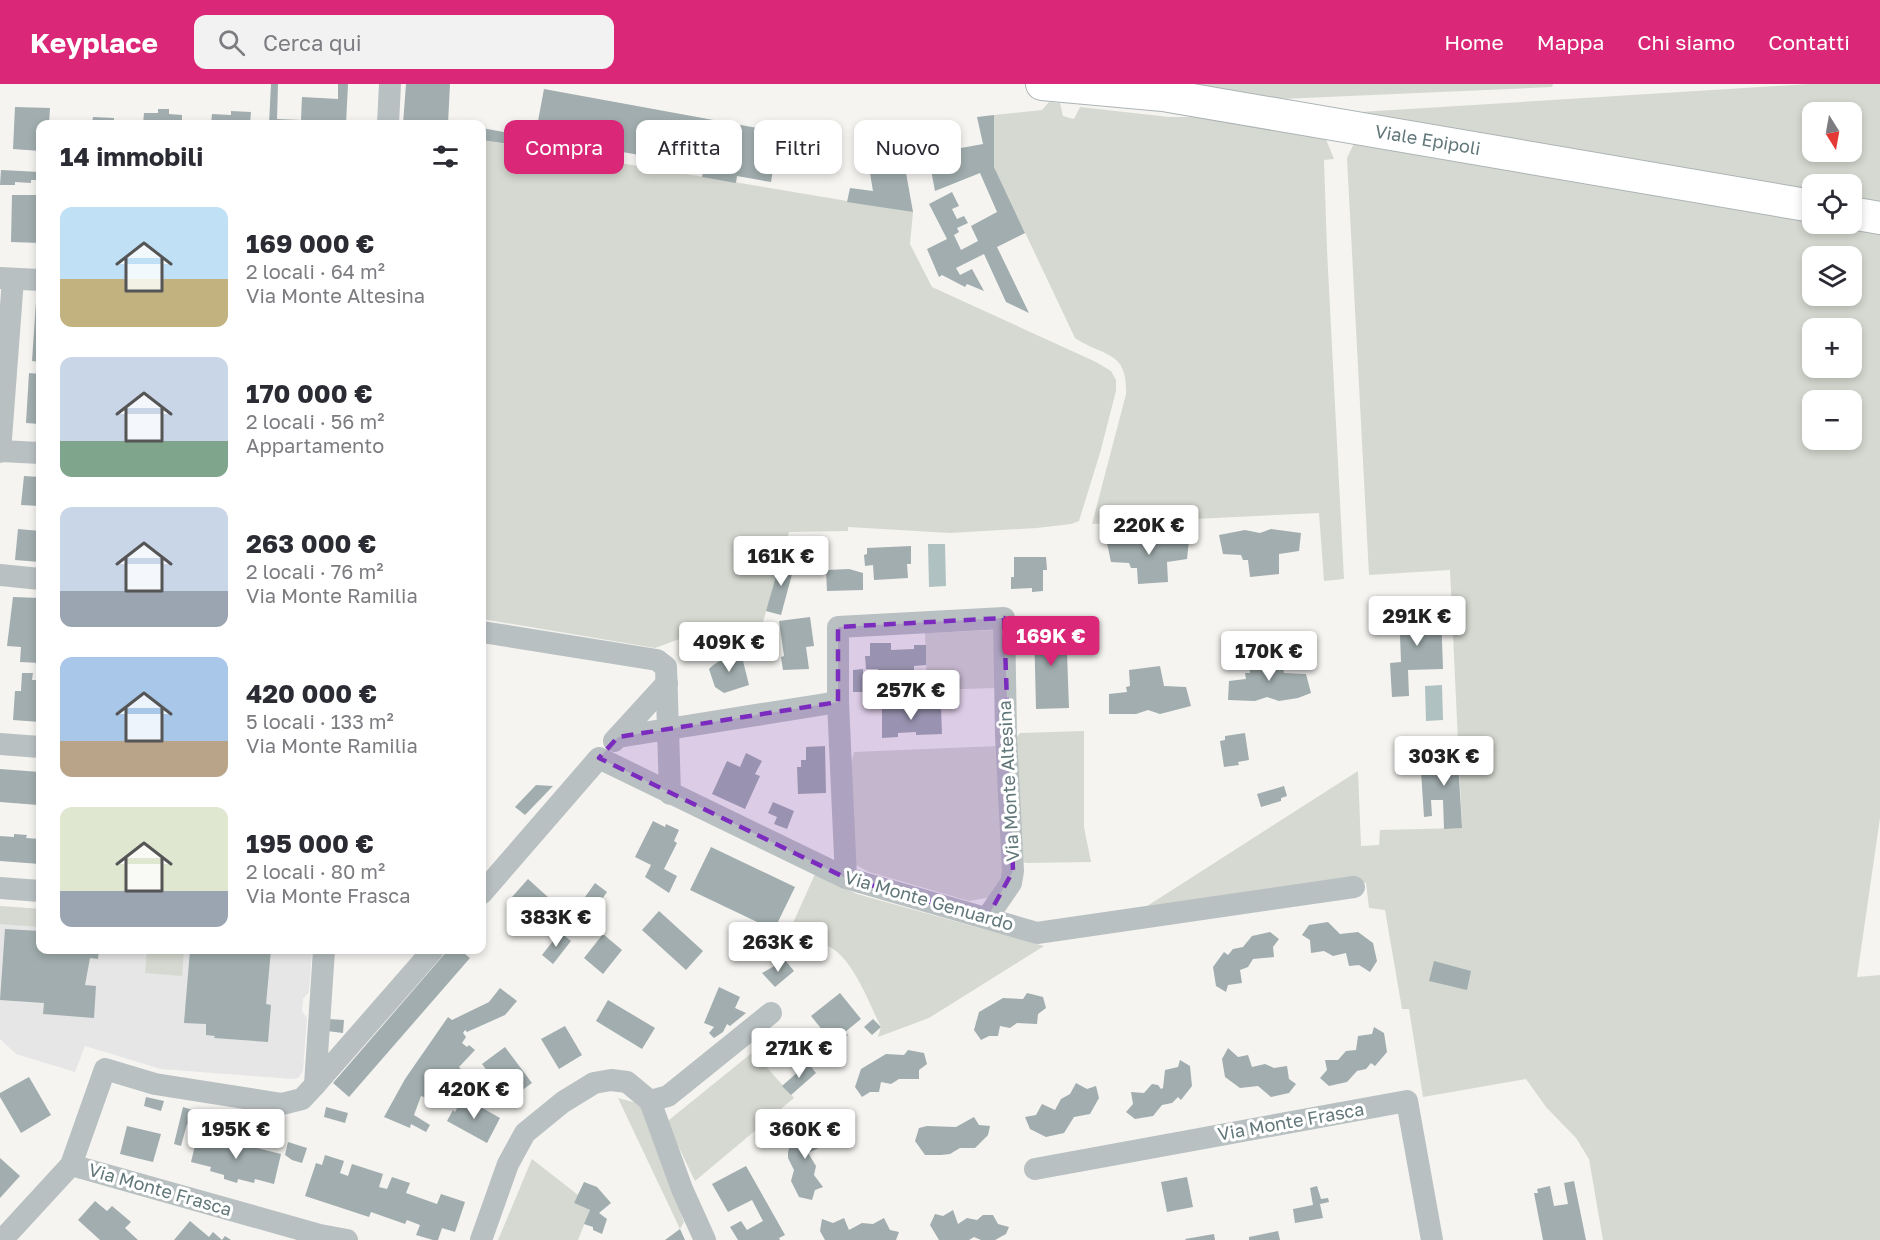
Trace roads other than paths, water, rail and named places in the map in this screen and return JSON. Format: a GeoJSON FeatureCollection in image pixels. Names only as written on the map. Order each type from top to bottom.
{"type":"FeatureCollection","features":[{"type":"Feature","properties":{"kind":"main road","name":"Viale Epipoli"},"geometry":{"type":"LineString","coordinates":[[1055,85],[1163,96],[1802,204]]}},
{"type":"Feature","properties":{"kind":"main road"},"geometry":{"type":"LineString","coordinates":[[1862,215],[1880,218]]}},
{"type":"Feature","properties":{"kind":"street"},"geometry":{"type":"LineString","coordinates":[[388,120],[390,84]]}},
{"type":"Feature","properties":{"kind":"street"},"geometry":{"type":"LineString","coordinates":[[36,280],[7,278],[0,451],[36,453]]}},
{"type":"Feature","properties":{"kind":"street"},"geometry":{"type":"LineString","coordinates":[[0,576],[36,579]]}},
{"type":"Feature","properties":{"kind":"street","name":"Via Monte Altesina"},"geometry":{"type":"LineString","coordinates":[[838,702],[838,627],[1004,618],[1006,735],[1013,872],[1011,883],[987,918]]}},
{"type":"Feature","properties":{"kind":"street"},"geometry":{"type":"LineString","coordinates":[[486,633],[657,660],[666,667],[670,794]]}},
{"type":"Feature","properties":{"kind":"street"},"geometry":{"type":"LineString","coordinates":[[486,888],[667,683]]}},
{"type":"Feature","properties":{"kind":"street"},"geometry":{"type":"LineString","coordinates":[[618,737],[838,702],[846,878]]}},
{"type":"Feature","properties":{"kind":"street"},"geometry":{"type":"LineString","coordinates":[[0,744],[36,747]]}},
{"type":"Feature","properties":{"kind":"street","name":"Via Monte Genuardo"},"geometry":{"type":"LineString","coordinates":[[599,758],[846,878],[1037,933],[1354,887]]}},
{"type":"Feature","properties":{"kind":"street"},"geometry":{"type":"LineString","coordinates":[[0,888],[36,891]]}},
{"type":"Feature","properties":{"kind":"street"},"geometry":{"type":"LineString","coordinates":[[315,1085],[324,954]]}},
{"type":"Feature","properties":{"kind":"street"},"geometry":{"type":"LineString","coordinates":[[71,1165],[105,1069],[154,1084],[282,1104],[302,1099],[430,954]]}},
{"type":"Feature","properties":{"kind":"street"},"geometry":{"type":"LineString","coordinates":[[650,1101],[668,1096],[771,1013]]}},
{"type":"Feature","properties":{"kind":"street"},"geometry":{"type":"LineString","coordinates":[[481,1240],[508,1164],[525,1132],[563,1102],[594,1083],[610,1080],[627,1082],[650,1101],[682,1189],[705,1240]]}},
{"type":"Feature","properties":{"kind":"street","name":"Via Monte Frasca"},"geometry":{"type":"LineString","coordinates":[[1035,1169],[1407,1101],[1432,1240]]}},
{"type":"Feature","properties":{"kind":"street","name":"Via Monte Frasca"},"geometry":{"type":"LineString","coordinates":[[2,1240],[71,1165],[318,1237],[347,1240]]}}]}
